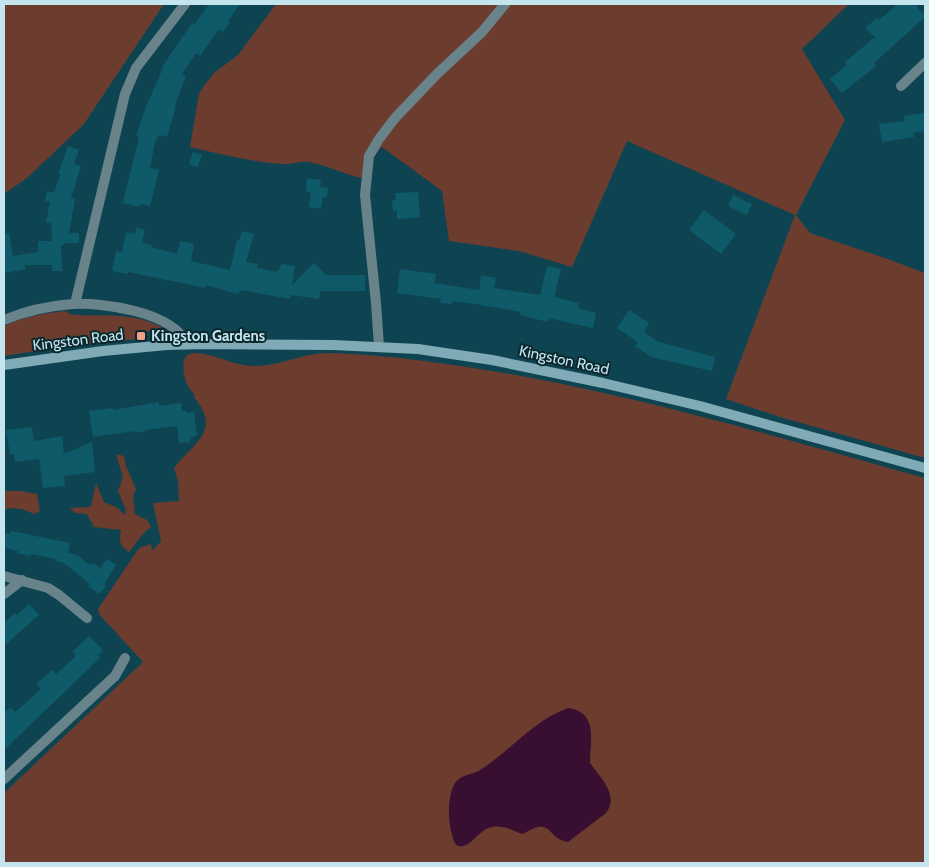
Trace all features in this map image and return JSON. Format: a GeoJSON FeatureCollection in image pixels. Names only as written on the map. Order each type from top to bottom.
{"type":"FeatureCollection","features":[{"type":"Feature","properties":{"kind":"main road","name":"Kingston Road"},"geometry":{"type":"LineString","coordinates":[[4,365],[103,351],[187,344],[378,346],[418,349],[476,358],[603,383],[736,416],[925,468]]}},
{"type":"Feature","properties":{"kind":"street"},"geometry":{"type":"LineString","coordinates":[[75,304],[125,94],[136,68],[185,4]]}},
{"type":"Feature","properties":{"kind":"street"},"geometry":{"type":"LineString","coordinates":[[378,346],[376,303],[365,195],[369,156],[395,118],[437,74],[482,32],[505,4]]}},
{"type":"Feature","properties":{"kind":"street"},"geometry":{"type":"LineString","coordinates":[[901,86],[924,66]]}},
{"type":"Feature","properties":{"kind":"street","name":"Kingston Road"},"geometry":{"type":"LineString","coordinates":[[4,320],[36,310],[75,304],[134,310],[178,331],[187,344]]}},
{"type":"Feature","properties":{"kind":"street"},"geometry":{"type":"LineString","coordinates":[[4,576],[48,588],[87,618]]}},
{"type":"Feature","properties":{"kind":"street"},"geometry":{"type":"LineString","coordinates":[[4,594],[22,580]]}},
{"type":"Feature","properties":{"kind":"street"},"geometry":{"type":"LineString","coordinates":[[4,779],[114,676],[124,658]]}},
{"type":"Feature","properties":{"kind":"shaded area"},"geometry":{"type":"Polygon","coordinates":[[[4,4],[164,4],[84,124],[27,178],[4,194],[4,4]]]}},
{"type":"Feature","properties":{"kind":"shaded area"},"geometry":{"type":"Polygon","coordinates":[[[276,4],[849,4],[802,49],[845,120],[796,215],[810,233],[925,273],[925,458],[780,417],[726,399],[795,215],[627,141],[572,267],[519,251],[449,241],[442,191],[382,147],[372,158],[368,170],[361,178],[309,162],[271,163],[190,147],[199,94],[214,73],[238,55],[276,4]]]}},
{"type":"Feature","properties":{"kind":"shaded area"},"geometry":{"type":"Polygon","coordinates":[[[66,311],[70,314],[78,315],[140,319],[163,328],[173,336],[152,331],[136,332],[136,339],[61,347],[4,356],[4,326],[34,316],[66,311]]]}},
{"type":"Feature","properties":{"kind":"shaded area"},"geometry":{"type":"Polygon","coordinates":[[[193,353],[255,366],[274,364],[321,353],[354,354],[450,364],[521,376],[623,397],[925,478],[925,863],[4,863],[4,793],[143,662],[99,614],[98,609],[139,548],[151,544],[152,551],[161,541],[153,503],[179,501],[178,481],[174,468],[197,443],[205,427],[206,418],[202,408],[193,396],[195,395],[187,383],[183,370],[184,360],[187,355],[193,353]]]}},
{"type":"Feature","properties":{"kind":"shaded area"},"geometry":{"type":"Polygon","coordinates":[[[116,454],[124,456],[126,466],[136,489],[133,495],[135,514],[147,520],[151,527],[129,552],[120,542],[121,530],[94,527],[87,514],[75,513],[70,508],[91,507],[96,483],[104,502],[118,508],[124,515],[126,510],[118,491],[123,477],[116,454]]]}},
{"type":"Feature","properties":{"kind":"shaded area"},"geometry":{"type":"Polygon","coordinates":[[[4,491],[37,494],[40,511],[34,514],[22,509],[8,508],[4,512],[4,491]]]}},
{"type":"Feature","properties":{"kind":"shaded area"},"geometry":{"type":"Polygon","coordinates":[[[568,708],[585,715],[589,722],[591,729],[590,763],[607,786],[611,799],[606,813],[568,842],[556,837],[545,827],[533,829],[523,834],[505,828],[492,827],[465,845],[456,845],[451,832],[449,807],[451,792],[456,782],[462,777],[480,770],[544,720],[568,708]]]}},
{"type":"Feature","properties":{"kind":"building"},"geometry":{"type":"Polygon","coordinates":[[[209,4],[240,4],[223,32],[219,29],[200,56],[196,53],[182,74],[186,76],[175,105],[167,137],[159,135],[155,142],[150,168],[159,170],[150,206],[141,204],[140,207],[123,203],[139,137],[136,136],[162,67],[192,23],[195,24],[209,4]]]}},
{"type":"Feature","properties":{"kind":"building"},"geometry":{"type":"Polygon","coordinates":[[[898,4],[915,4],[925,17],[874,63],[876,66],[842,93],[830,79],[847,65],[845,62],[875,37],[865,28],[877,18],[879,20],[898,4]]]}},
{"type":"Feature","properties":{"kind":"building"},"geometry":{"type":"Polygon","coordinates":[[[924,113],[925,131],[913,133],[914,137],[882,142],[879,124],[905,121],[904,116],[924,113]]]}},
{"type":"Feature","properties":{"kind":"building"},"geometry":{"type":"Polygon","coordinates":[[[68,146],[79,150],[74,164],[81,166],[71,198],[75,199],[69,233],[79,233],[79,243],[64,243],[64,245],[61,245],[62,271],[52,271],[52,265],[25,265],[26,269],[4,273],[4,234],[9,233],[13,256],[38,252],[38,241],[52,241],[51,223],[46,222],[50,202],[45,201],[47,191],[54,193],[60,174],[58,174],[68,146]]]}},
{"type":"Feature","properties":{"kind":"building"},"geometry":{"type":"Polygon","coordinates":[[[193,152],[202,155],[198,167],[189,164],[193,152]]]}},
{"type":"Feature","properties":{"kind":"building"},"geometry":{"type":"Polygon","coordinates":[[[307,178],[321,180],[320,187],[328,188],[327,197],[323,197],[321,209],[309,207],[311,192],[306,192],[307,178]]]}},
{"type":"Feature","properties":{"kind":"building"},"geometry":{"type":"Polygon","coordinates":[[[418,192],[420,217],[397,219],[397,211],[393,211],[392,201],[396,200],[395,193],[418,192]]]}},
{"type":"Feature","properties":{"kind":"building"},"geometry":{"type":"Polygon","coordinates":[[[733,195],[752,204],[747,215],[728,206],[733,195]]]}},
{"type":"Feature","properties":{"kind":"building"},"geometry":{"type":"Polygon","coordinates":[[[704,210],[736,234],[721,254],[689,230],[704,210]]]}},
{"type":"Feature","properties":{"kind":"building"},"geometry":{"type":"Polygon","coordinates":[[[136,228],[145,230],[142,243],[177,254],[180,241],[194,244],[191,261],[230,270],[237,240],[239,241],[242,231],[254,234],[246,262],[258,264],[257,268],[277,272],[277,270],[280,270],[281,264],[295,266],[292,285],[314,263],[326,275],[365,275],[365,291],[320,291],[319,299],[291,295],[290,299],[241,290],[238,294],[206,285],[206,288],[128,272],[128,274],[112,271],[116,251],[122,252],[126,232],[135,234],[136,228]]]}},
{"type":"Feature","properties":{"kind":"building"},"geometry":{"type":"Polygon","coordinates":[[[547,266],[561,269],[554,297],[579,303],[578,308],[596,313],[593,328],[549,318],[548,322],[520,315],[521,312],[453,301],[452,304],[440,303],[441,299],[397,293],[400,269],[436,274],[435,283],[479,290],[481,275],[496,278],[494,288],[540,295],[547,266]]]}},
{"type":"Feature","properties":{"kind":"building"},"geometry":{"type":"Polygon","coordinates":[[[629,310],[649,323],[644,332],[659,342],[715,357],[712,371],[651,357],[635,346],[638,342],[617,328],[629,310]]]}},
{"type":"Feature","properties":{"kind":"building"},"geometry":{"type":"Polygon","coordinates":[[[159,402],[159,406],[181,403],[182,411],[186,411],[186,413],[194,412],[197,436],[190,437],[190,442],[179,443],[177,426],[93,437],[89,411],[113,408],[113,410],[159,402]]]}},
{"type":"Feature","properties":{"kind":"building"},"geometry":{"type":"Polygon","coordinates":[[[32,427],[34,441],[62,436],[64,454],[92,442],[95,472],[64,476],[65,486],[43,488],[39,459],[15,462],[14,454],[10,454],[6,430],[32,427]]]}},
{"type":"Feature","properties":{"kind":"building"},"geometry":{"type":"Polygon","coordinates":[[[11,531],[70,543],[68,553],[77,555],[90,565],[93,563],[100,568],[107,559],[116,565],[104,584],[106,586],[99,594],[88,586],[90,584],[64,563],[55,561],[55,559],[17,553],[18,551],[4,548],[4,533],[10,534],[11,531]]]}},
{"type":"Feature","properties":{"kind":"building"},"geometry":{"type":"Polygon","coordinates":[[[29,604],[39,615],[4,646],[4,623],[29,604]]]}},
{"type":"Feature","properties":{"kind":"building"},"geometry":{"type":"Polygon","coordinates":[[[89,636],[103,650],[98,655],[100,658],[4,750],[4,713],[10,707],[15,712],[41,689],[36,684],[52,670],[56,674],[74,658],[76,654],[73,651],[89,636]]]}},
{"type":"Feature","properties":{"kind":"place","name":"Kingston Gardens"},"geometry":{"type":"Point","coordinates":[141,336]}}]}
